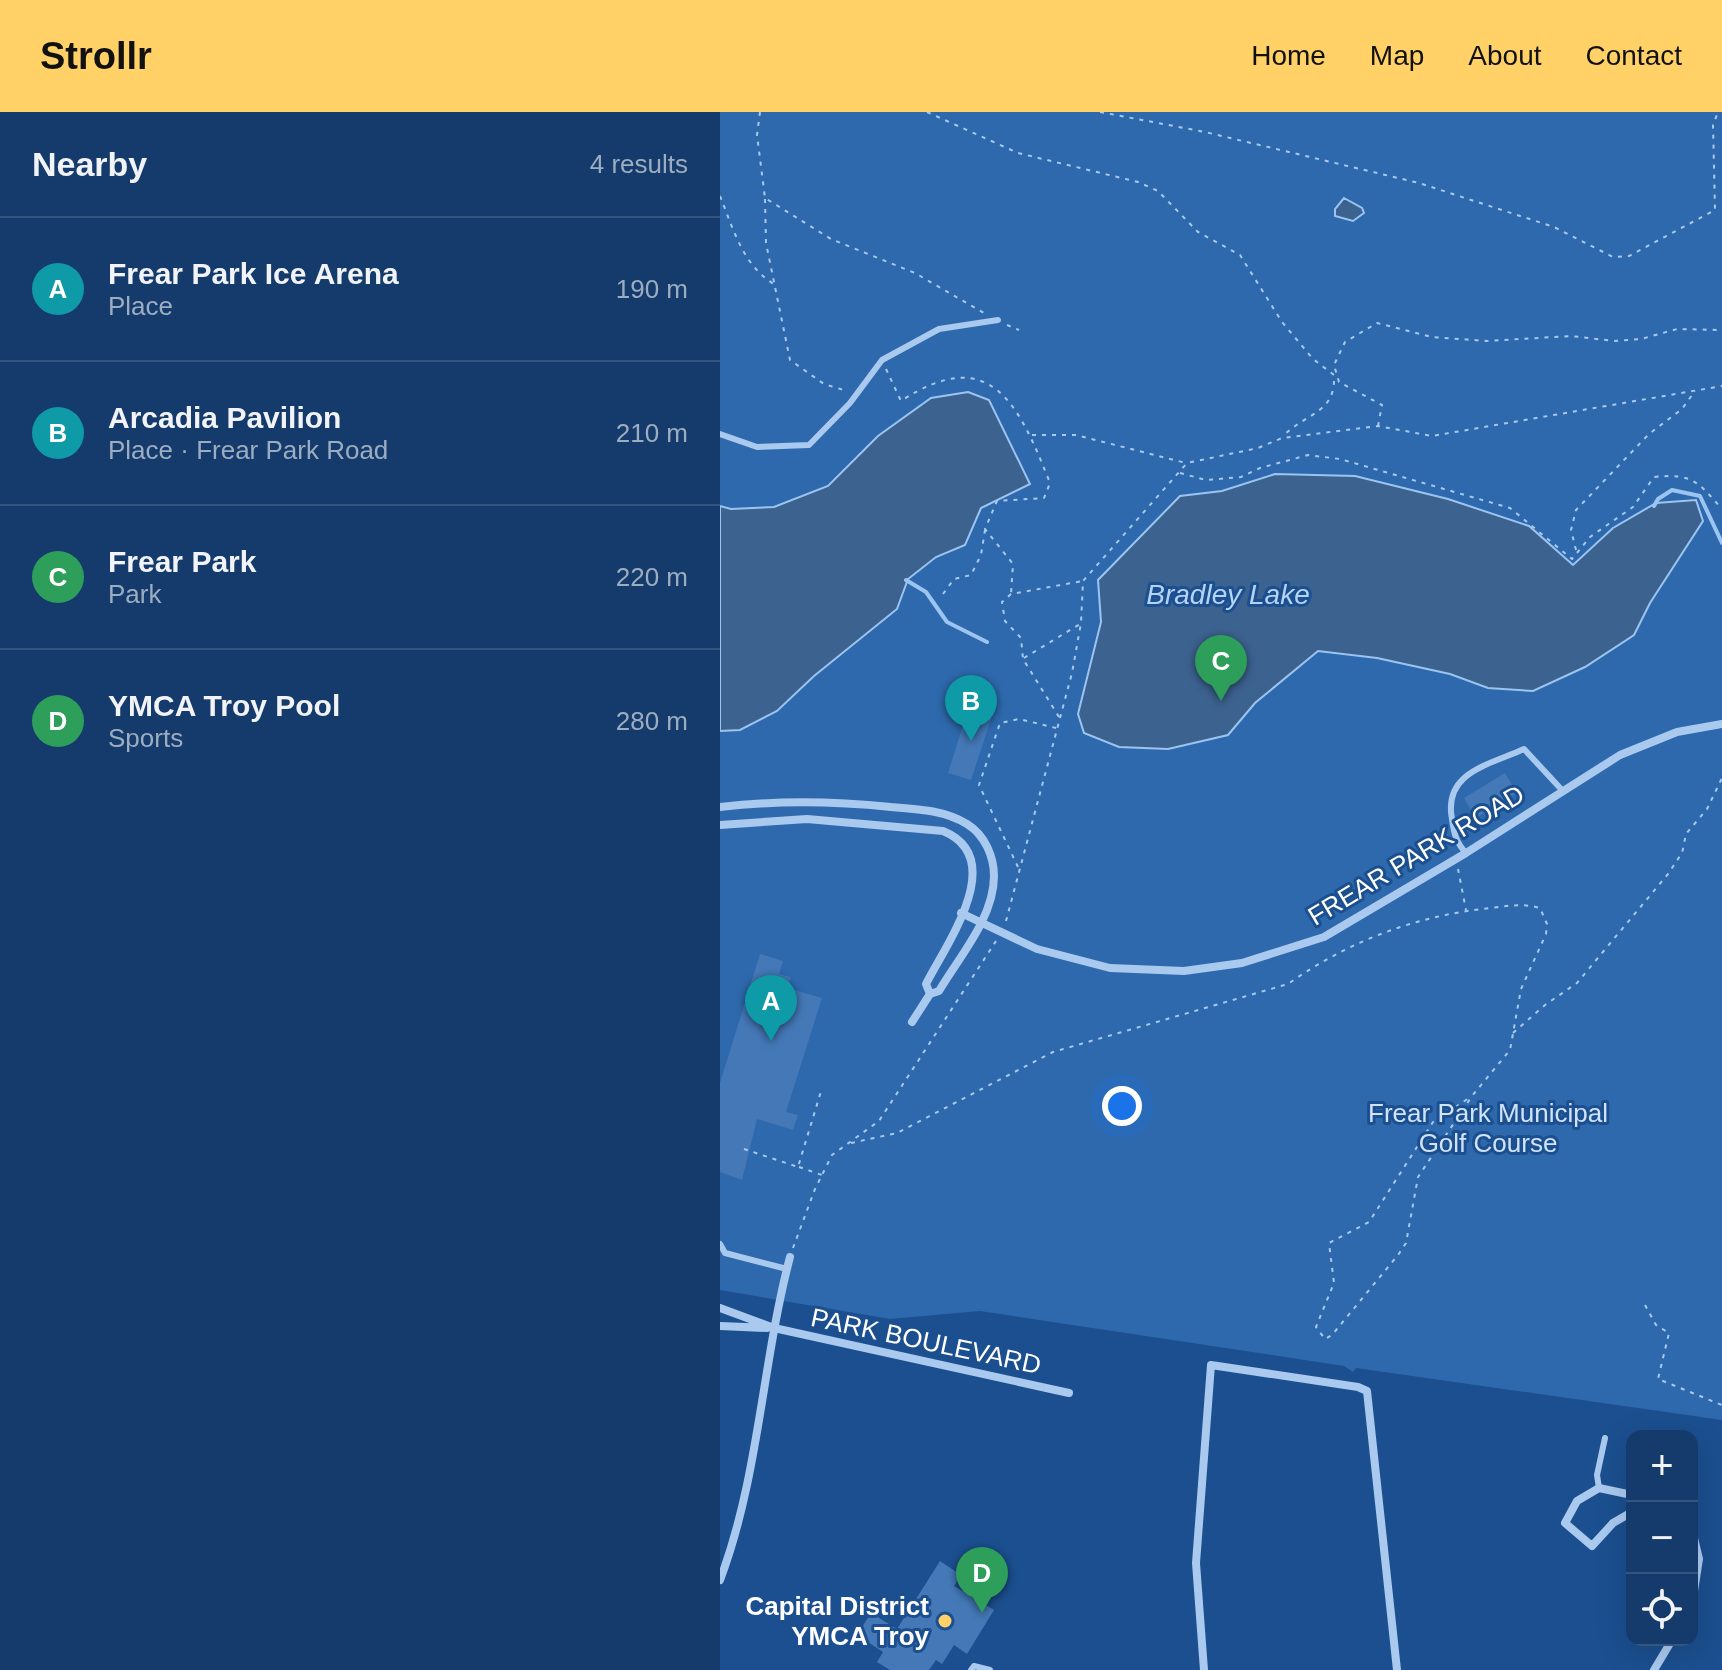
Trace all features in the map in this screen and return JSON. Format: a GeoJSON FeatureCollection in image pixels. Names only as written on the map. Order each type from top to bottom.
{"type":"FeatureCollection","features":[{"type":"Feature","properties":{"kind":"street","name":"FREAR PARK ROAD"},"geometry":{"type":"LineString","coordinates":[[961,913],[1037,949],[1080,963],[1150,972],[1206,969],[1267,957],[1324,937],[1466,853],[1561,789],[1645,743],[1722,724]]}},
{"type":"Feature","properties":{"kind":"street"},"geometry":{"type":"LineString","coordinates":[[720,807],[777,800],[825,800],[934,811],[959,820],[982,838],[993,862],[992,891],[981,922],[939,991],[930,994],[912,1022]]}},
{"type":"Feature","properties":{"kind":"street"},"geometry":{"type":"LineString","coordinates":[[720,825],[807,819],[943,831],[964,844],[973,864],[974,883],[926,984],[930,994]]}},
{"type":"Feature","properties":{"kind":"street"},"geometry":{"type":"LineString","coordinates":[[720,1580],[737,1525],[790,1257]]}},
{"type":"Feature","properties":{"kind":"street","name":"PARK BOULEVARD"},"geometry":{"type":"LineString","coordinates":[[720,1308],[774,1328],[1069,1393]]}},
{"type":"Feature","properties":{"kind":"street","name":"PARK BOULEVARD"},"geometry":{"type":"LineString","coordinates":[[720,1326],[774,1328]]}},
{"type":"Feature","properties":{"kind":"street"},"geometry":{"type":"LineString","coordinates":[[1204,1670],[1196,1563],[1211,1365],[1358,1387],[1367,1391],[1397,1670]]}},
{"type":"Feature","properties":{"kind":"street"},"geometry":{"type":"LineString","coordinates":[[1626,1494],[1599,1488],[1577,1501],[1565,1523],[1592,1546],[1613,1523],[1626,1515]]}},
{"type":"Feature","properties":{"kind":"street"},"geometry":{"type":"LineString","coordinates":[[1654,1670],[1668,1646]]}},
{"type":"Feature","properties":{"kind":"lane"},"geometry":{"type":"LineString","coordinates":[[720,434],[757,447],[809,445],[857,394],[882,360],[939,329],[998,320]]}},
{"type":"Feature","properties":{"kind":"lane"},"geometry":{"type":"LineString","coordinates":[[1466,853],[1456,842],[1448,802],[1460,778],[1524,749],[1561,789]]}},
{"type":"Feature","properties":{"kind":"lane"},"geometry":{"type":"LineString","coordinates":[[720,1244],[725,1253],[787,1269]]}},
{"type":"Feature","properties":{"kind":"lane"},"geometry":{"type":"LineString","coordinates":[[720,1262],[725,1253]]}},
{"type":"Feature","properties":{"kind":"lane"},"geometry":{"type":"LineString","coordinates":[[1599,1488],[1597,1475],[1605,1438]]}},
{"type":"Feature","properties":{"kind":"lane"},"geometry":{"type":"LineString","coordinates":[[971,1670],[974,1666],[990,1670]]}},
{"type":"Feature","properties":{"kind":"path"},"geometry":{"type":"LineString","coordinates":[[760,112],[757,135],[765,198],[766,243],[790,360],[824,384],[857,394]]}},
{"type":"Feature","properties":{"kind":"path"},"geometry":{"type":"LineString","coordinates":[[927,112],[1018,153],[1138,182],[1158,191],[1198,232],[1240,255],[1282,322],[1313,359],[1339,382],[1382,405],[1378,426]]}},
{"type":"Feature","properties":{"kind":"path"},"geometry":{"type":"LineString","coordinates":[[1100,112],[1205,132],[1419,183],[1554,227],[1613,257],[1629,256],[1715,210],[1713,125],[1718,112]]}},
{"type":"Feature","properties":{"kind":"path"},"geometry":{"type":"LineString","coordinates":[[720,196],[740,245],[757,274],[775,284]]}},
{"type":"Feature","properties":{"kind":"path"},"geometry":{"type":"LineString","coordinates":[[765,198],[831,239],[915,273],[1019,330]]}},
{"type":"Feature","properties":{"kind":"path"},"geometry":{"type":"LineString","coordinates":[[1282,438],[1299,421],[1329,405],[1334,399],[1336,354],[1345,342],[1377,323],[1432,337],[1487,341],[1571,336],[1614,341],[1641,339],[1677,329],[1722,330]]}},
{"type":"Feature","properties":{"kind":"path"},"geometry":{"type":"LineString","coordinates":[[882,360],[901,401],[929,382],[962,376],[996,385],[1031,435],[1050,483],[1044,498],[997,501],[985,529],[981,555],[971,575],[954,579],[943,594]]}},
{"type":"Feature","properties":{"kind":"path"},"geometry":{"type":"LineString","coordinates":[[1031,435],[1076,435],[1187,463],[1258,448],[1282,438],[1378,426],[1432,436],[1722,386]]}},
{"type":"Feature","properties":{"kind":"path"},"geometry":{"type":"LineString","coordinates":[[1576,552],[1571,530],[1576,510],[1649,434],[1682,409],[1696,390]]}},
{"type":"Feature","properties":{"kind":"path"},"geometry":{"type":"LineString","coordinates":[[1179,473],[1206,480],[1229,478],[1308,455],[1340,459],[1510,508],[1572,559],[1590,537],[1633,507],[1654,477],[1679,475],[1698,482],[1722,509]]}},
{"type":"Feature","properties":{"kind":"path"},"geometry":{"type":"LineString","coordinates":[[1060,718],[1023,659],[1021,638],[1005,621],[1002,602],[1011,594],[1083,581],[1187,463]]}},
{"type":"Feature","properties":{"kind":"path"},"geometry":{"type":"LineString","coordinates":[[985,529],[1013,564],[1011,594]]}},
{"type":"Feature","properties":{"kind":"path"},"geometry":{"type":"LineString","coordinates":[[1006,922],[1018,867],[1060,718],[1081,623],[1083,581]]}},
{"type":"Feature","properties":{"kind":"path"},"geometry":{"type":"LineString","coordinates":[[1023,659],[1081,623]]}},
{"type":"Feature","properties":{"kind":"path"},"geometry":{"type":"LineString","coordinates":[[1018,867],[979,785],[1000,723],[1019,719],[1057,729]]}},
{"type":"Feature","properties":{"kind":"path"},"geometry":{"type":"LineString","coordinates":[[1512,1034],[1545,1005],[1577,983],[1668,874],[1682,853],[1686,834],[1707,809],[1722,778]]}},
{"type":"Feature","properties":{"kind":"path"},"geometry":{"type":"LineString","coordinates":[[1458,865],[1466,911]]}},
{"type":"Feature","properties":{"kind":"path"},"geometry":{"type":"LineString","coordinates":[[851,1143],[897,1133],[1053,1052],[1251,998],[1288,984],[1310,967],[1372,936],[1429,916],[1530,905],[1545,914],[1546,934],[1521,989],[1506,1059],[1472,1096],[1418,1177],[1406,1243],[1332,1335],[1321,1337],[1316,1327],[1334,1283],[1329,1243],[1369,1222],[1433,1122],[1472,1096]]}},
{"type":"Feature","properties":{"kind":"path"},"geometry":{"type":"LineString","coordinates":[[790,1257],[832,1155],[879,1121],[996,940]]}},
{"type":"Feature","properties":{"kind":"path"},"geometry":{"type":"LineString","coordinates":[[798,1167],[822,1088]]}},
{"type":"Feature","properties":{"kind":"path"},"geometry":{"type":"LineString","coordinates":[[744,1149],[822,1175]]}},
{"type":"Feature","properties":{"kind":"path"},"geometry":{"type":"LineString","coordinates":[[1645,1305],[1656,1325],[1669,1333],[1658,1379],[1722,1405]]}},
{"type":"Feature","properties":{"kind":"green space","name":"Frear Park Municipal Golf Course"},"geometry":{"type":"Polygon","coordinates":[[[720,112],[1722,112],[1722,1420],[1356,1368],[1353,1372],[1344,1366],[980,1311],[890,1319],[720,1290],[720,112]]]}},
{"type":"Feature","properties":{"kind":"water"},"geometry":{"type":"Polygon","coordinates":[[[1344,198],[1362,208],[1364,213],[1353,221],[1335,216],[1335,209],[1344,198]]]}},
{"type":"Feature","properties":{"kind":"water"},"geometry":{"type":"Polygon","coordinates":[[[968,392],[989,400],[1030,484],[981,508],[965,545],[936,557],[908,579],[897,609],[814,676],[777,711],[740,730],[720,731],[720,506],[731,509],[774,507],[828,486],[878,436],[931,398],[968,392]]]}},
{"type":"Feature","properties":{"kind":"water","name":"Bradley Lake"},"geometry":{"type":"Polygon","coordinates":[[[1275,474],[1355,476],[1448,499],[1529,526],[1573,565],[1613,528],[1656,503],[1696,500],[1703,521],[1650,603],[1634,635],[1585,667],[1533,691],[1488,688],[1450,674],[1377,658],[1318,651],[1255,703],[1228,735],[1168,749],[1119,747],[1084,733],[1078,714],[1101,622],[1098,580],[1180,496],[1222,491],[1275,474]]]}},
{"type":"Feature","properties":{"kind":"building"},"geometry":{"type":"Polygon","coordinates":[[[970,703],[994,710],[971,780],[948,773],[970,703]]]}},
{"type":"Feature","properties":{"kind":"building"},"geometry":{"type":"Polygon","coordinates":[[[1505,773],[1517,793],[1476,818],[1464,798],[1505,773]]]}},
{"type":"Feature","properties":{"kind":"building"},"geometry":{"type":"Polygon","coordinates":[[[760,954],[783,961],[779,974],[791,977],[787,988],[822,998],[786,1112],[798,1115],[793,1130],[757,1119],[742,1180],[720,1172],[720,1083],[760,954]]]}},
{"type":"Feature","properties":{"kind":"building","name":"Capital District YMCA Troy"},"geometry":{"type":"Polygon","coordinates":[[[940,1561],[961,1575],[954,1586],[994,1610],[967,1654],[954,1645],[942,1664],[936,1660],[929,1670],[890,1670],[877,1662],[883,1652],[857,1635],[871,1613],[897,1629],[940,1561]]]}},
{"type":"Feature","properties":{"kind":"waterway"},"geometry":{"type":"LineString","coordinates":[[1654,506],[1658,499],[1672,490],[1700,496],[1722,543]]}},
{"type":"Feature","properties":{"kind":"waterway"},"geometry":{"type":"LineString","coordinates":[[906,580],[926,592],[947,622],[987,642]]}},
{"type":"Feature","properties":{"kind":"place","name":"Frear Park"},"geometry":{"type":"Point","coordinates":[1221,701]}},
{"type":"Feature","properties":{"kind":"place","name":"Arcadia Pavilion"},"geometry":{"type":"Point","coordinates":[971,741]}},
{"type":"Feature","properties":{"kind":"place","name":"Frear Park Ice Arena"},"geometry":{"type":"Point","coordinates":[771,1041]}},
{"type":"Feature","properties":{"kind":"place","name":"YMCA Troy Pool"},"geometry":{"type":"Point","coordinates":[982,1613]}},
{"type":"Feature","properties":{"kind":"place","name":"Capital District YMCA Troy"},"geometry":{"type":"Point","coordinates":[945,1621]}}]}
